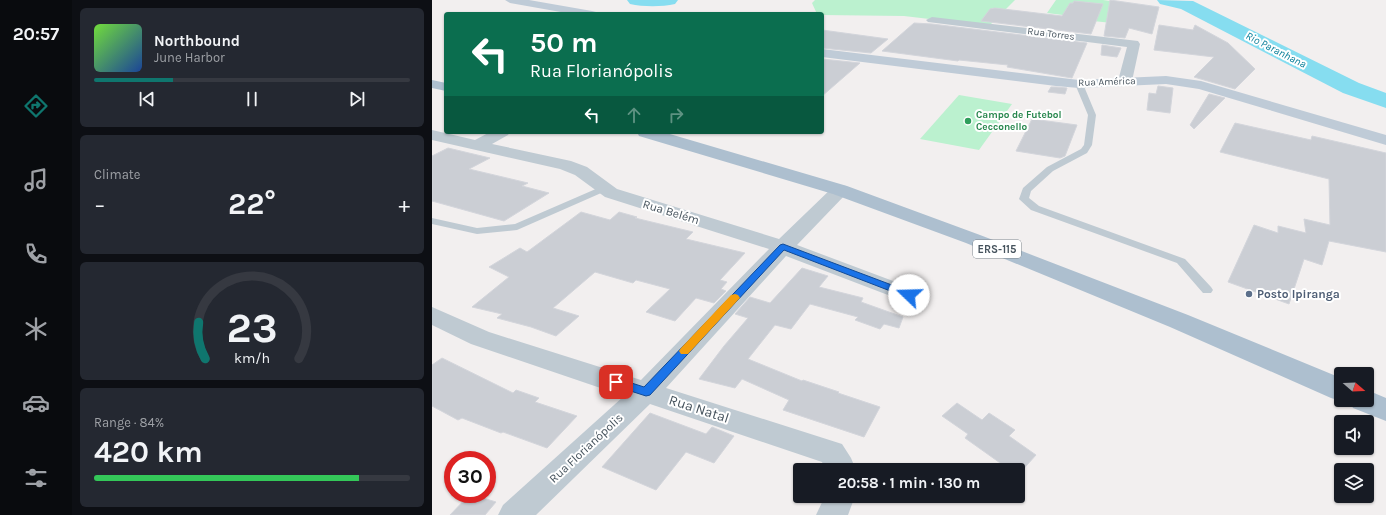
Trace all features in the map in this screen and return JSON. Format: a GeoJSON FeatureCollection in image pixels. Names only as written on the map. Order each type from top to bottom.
{"type":"FeatureCollection","features":[{"type":"Feature","properties":{"kind":"main road"},"geometry":{"type":"LineString","coordinates":[[432,84],[444,87]]}},
{"type":"Feature","properties":{"kind":"main road","name":"ERS-115"},"geometry":{"type":"LineString","coordinates":[[652,134],[840,190],[966,236],[1132,302],[1334,387]]}},
{"type":"Feature","properties":{"kind":"main road"},"geometry":{"type":"LineString","coordinates":[[1374,405],[1386,410]]}},
{"type":"Feature","properties":{"kind":"street"},"geometry":{"type":"LineString","coordinates":[[510,0],[580,12]]}},
{"type":"Feature","properties":{"kind":"street","name":"Rua Torres"},"geometry":{"type":"LineString","coordinates":[[932,20],[1134,44],[1125,81]]}},
{"type":"Feature","properties":{"kind":"street","name":"Rua América"},"geometry":{"type":"LineString","coordinates":[[824,53],[1079,84],[1166,80],[1201,85],[1386,140]]}},
{"type":"Feature","properties":{"kind":"street"},"geometry":{"type":"LineString","coordinates":[[478,145],[498,134]]}},
{"type":"Feature","properties":{"kind":"street","name":"Rua Belém"},"geometry":{"type":"LineString","coordinates":[[432,135],[565,165],[580,171],[611,193],[783,247],[909,295]]}},
{"type":"Feature","properties":{"kind":"street","name":"Rua Florianópolis"},"geometry":{"type":"LineString","coordinates":[[514,515],[646,392],[783,247],[840,190]]}},
{"type":"Feature","properties":{"kind":"street","name":"Rua Natal"},"geometry":{"type":"LineString","coordinates":[[432,316],[480,338],[646,392],[836,461]]}},
{"type":"Feature","properties":{"kind":"street"},"geometry":{"type":"LineString","coordinates":[[832,515],[837,503]]}},
{"type":"Feature","properties":{"kind":"lane"},"geometry":{"type":"LineString","coordinates":[[1079,84],[1092,115],[1088,145],[1084,151],[1050,169],[1026,190],[1024,199],[1036,208],[1181,261],[1207,290]]}},
{"type":"Feature","properties":{"kind":"lane"},"geometry":{"type":"LineString","coordinates":[[432,221],[477,231],[517,227],[605,188]]}},
{"type":"Feature","properties":{"kind":"green space"},"geometry":{"type":"Polygon","coordinates":[[[815,0],[1015,0],[989,26],[904,16],[824,15],[824,12],[816,12],[812,3],[815,0]]]}},
{"type":"Feature","properties":{"kind":"green space"},"geometry":{"type":"Polygon","coordinates":[[[1056,0],[1103,0],[1149,7],[1122,24],[1064,18],[1063,15],[1047,13],[1056,0]]]}},
{"type":"Feature","properties":{"kind":"green space","name":"Campo de Futebol Cecconello"},"geometry":{"type":"Polygon","coordinates":[[[959,95],[1012,104],[979,150],[920,139],[959,95]]]}},
{"type":"Feature","properties":{"kind":"building"},"geometry":{"type":"Polygon","coordinates":[[[1110,0],[1159,7],[1152,34],[1129,28],[1125,38],[1104,36],[1110,0]]]}},
{"type":"Feature","properties":{"kind":"building"},"geometry":{"type":"Polygon","coordinates":[[[1074,1],[1103,4],[1091,34],[981,21],[990,9],[995,8],[1062,16],[1070,3],[1073,3],[1074,1]]]}},
{"type":"Feature","properties":{"kind":"building"},"geometry":{"type":"Polygon","coordinates":[[[914,23],[1087,43],[1072,78],[1007,67],[1008,65],[958,61],[882,51],[914,23]]]}},
{"type":"Feature","properties":{"kind":"building"},"geometry":{"type":"Polygon","coordinates":[[[1159,25],[1193,30],[1195,25],[1228,43],[1255,69],[1235,89],[1194,77],[1214,57],[1154,50],[1159,25]]]}},
{"type":"Feature","properties":{"kind":"building"},"geometry":{"type":"Polygon","coordinates":[[[824,30],[888,39],[871,53],[824,48],[824,30]]]}},
{"type":"Feature","properties":{"kind":"building"},"geometry":{"type":"Polygon","coordinates":[[[1102,45],[1121,48],[1117,57],[1101,55],[1102,45]]]}},
{"type":"Feature","properties":{"kind":"building"},"geometry":{"type":"Polygon","coordinates":[[[824,59],[860,63],[824,94],[824,59]]]}},
{"type":"Feature","properties":{"kind":"building"},"geometry":{"type":"Polygon","coordinates":[[[1158,86],[1173,88],[1170,113],[1147,110],[1149,93],[1156,94],[1158,86]]]}},
{"type":"Feature","properties":{"kind":"building"},"geometry":{"type":"Polygon","coordinates":[[[1051,87],[1067,88],[1065,94],[1048,92],[1051,87]]]}},
{"type":"Feature","properties":{"kind":"building"},"geometry":{"type":"Polygon","coordinates":[[[1209,94],[1225,98],[1194,129],[1190,125],[1209,94]]]}},
{"type":"Feature","properties":{"kind":"building"},"geometry":{"type":"Polygon","coordinates":[[[1032,119],[1077,125],[1065,156],[1060,158],[1016,151],[1032,119]]]}},
{"type":"Feature","properties":{"kind":"building"},"geometry":{"type":"Polygon","coordinates":[[[1235,123],[1311,140],[1312,136],[1386,153],[1386,252],[1329,241],[1322,265],[1304,259],[1289,304],[1228,282],[1254,225],[1278,233],[1278,226],[1306,233],[1304,219],[1330,225],[1329,179],[1220,152],[1235,123]]]}},
{"type":"Feature","properties":{"kind":"building"},"geometry":{"type":"Polygon","coordinates":[[[448,148],[490,158],[469,169],[528,183],[522,186],[549,193],[504,221],[432,201],[432,156],[448,148]]]}},
{"type":"Feature","properties":{"kind":"building"},"geometry":{"type":"Polygon","coordinates":[[[581,212],[610,220],[619,212],[637,217],[635,218],[693,232],[686,239],[745,253],[720,280],[727,282],[721,289],[726,291],[714,303],[696,298],[675,321],[646,312],[670,289],[636,280],[633,283],[595,272],[553,308],[579,316],[556,336],[531,327],[497,318],[502,314],[472,307],[509,277],[489,267],[520,248],[527,252],[581,212]]]}},
{"type":"Feature","properties":{"kind":"building"},"geometry":{"type":"Polygon","coordinates":[[[802,268],[828,276],[819,287],[863,298],[861,302],[903,317],[899,328],[884,324],[880,329],[855,320],[858,317],[810,304],[791,329],[775,325],[748,359],[802,381],[803,380],[839,392],[838,393],[880,407],[864,437],[783,410],[789,400],[742,379],[735,388],[699,379],[748,318],[735,314],[750,297],[770,303],[802,268]]]}},
{"type":"Feature","properties":{"kind":"building"},"geometry":{"type":"Polygon","coordinates":[[[442,358],[513,393],[516,390],[539,398],[535,402],[577,416],[547,448],[462,418],[458,420],[432,406],[432,365],[442,358]]]}},
{"type":"Feature","properties":{"kind":"building"},"geometry":{"type":"Polygon","coordinates":[[[957,403],[982,420],[989,413],[1015,430],[1009,436],[1036,455],[1025,467],[1025,463],[1000,463],[965,438],[968,434],[942,416],[957,403]]]}},
{"type":"Feature","properties":{"kind":"building"},"geometry":{"type":"Polygon","coordinates":[[[650,413],[706,434],[712,427],[734,436],[714,463],[686,452],[656,490],[602,467],[650,413]]]}},
{"type":"Feature","properties":{"kind":"building"},"geometry":{"type":"Polygon","coordinates":[[[461,503],[495,503],[485,515],[450,515],[461,503]]]}},
{"type":"Feature","properties":{"kind":"waterway","name":"Rio Paranhana"},"geometry":{"type":"LineString","coordinates":[[636,0],[669,0]]}},
{"type":"Feature","properties":{"kind":"waterway","name":"Rio Paranhana"},"geometry":{"type":"LineString","coordinates":[[1166,0],[1187,5],[1351,88],[1386,101]]}},
{"type":"Feature","properties":{"kind":"slow traffic"},"geometry":{"type":"LineString","coordinates":[[685,351],[735,298]]}},
{"type":"Feature","properties":{"kind":"place","name":"Campo de Futebol Cecconello"},"geometry":{"type":"Point","coordinates":[968,121]}},
{"type":"Feature","properties":{"kind":"place","name":"Posto Ipiranga"},"geometry":{"type":"Point","coordinates":[1249,294]}},
{"type":"Feature","properties":{"kind":"route"},"geometry":{"type":"LineString","coordinates":[[616,382],[646,392],[783,247],[909,295]]}}]}
